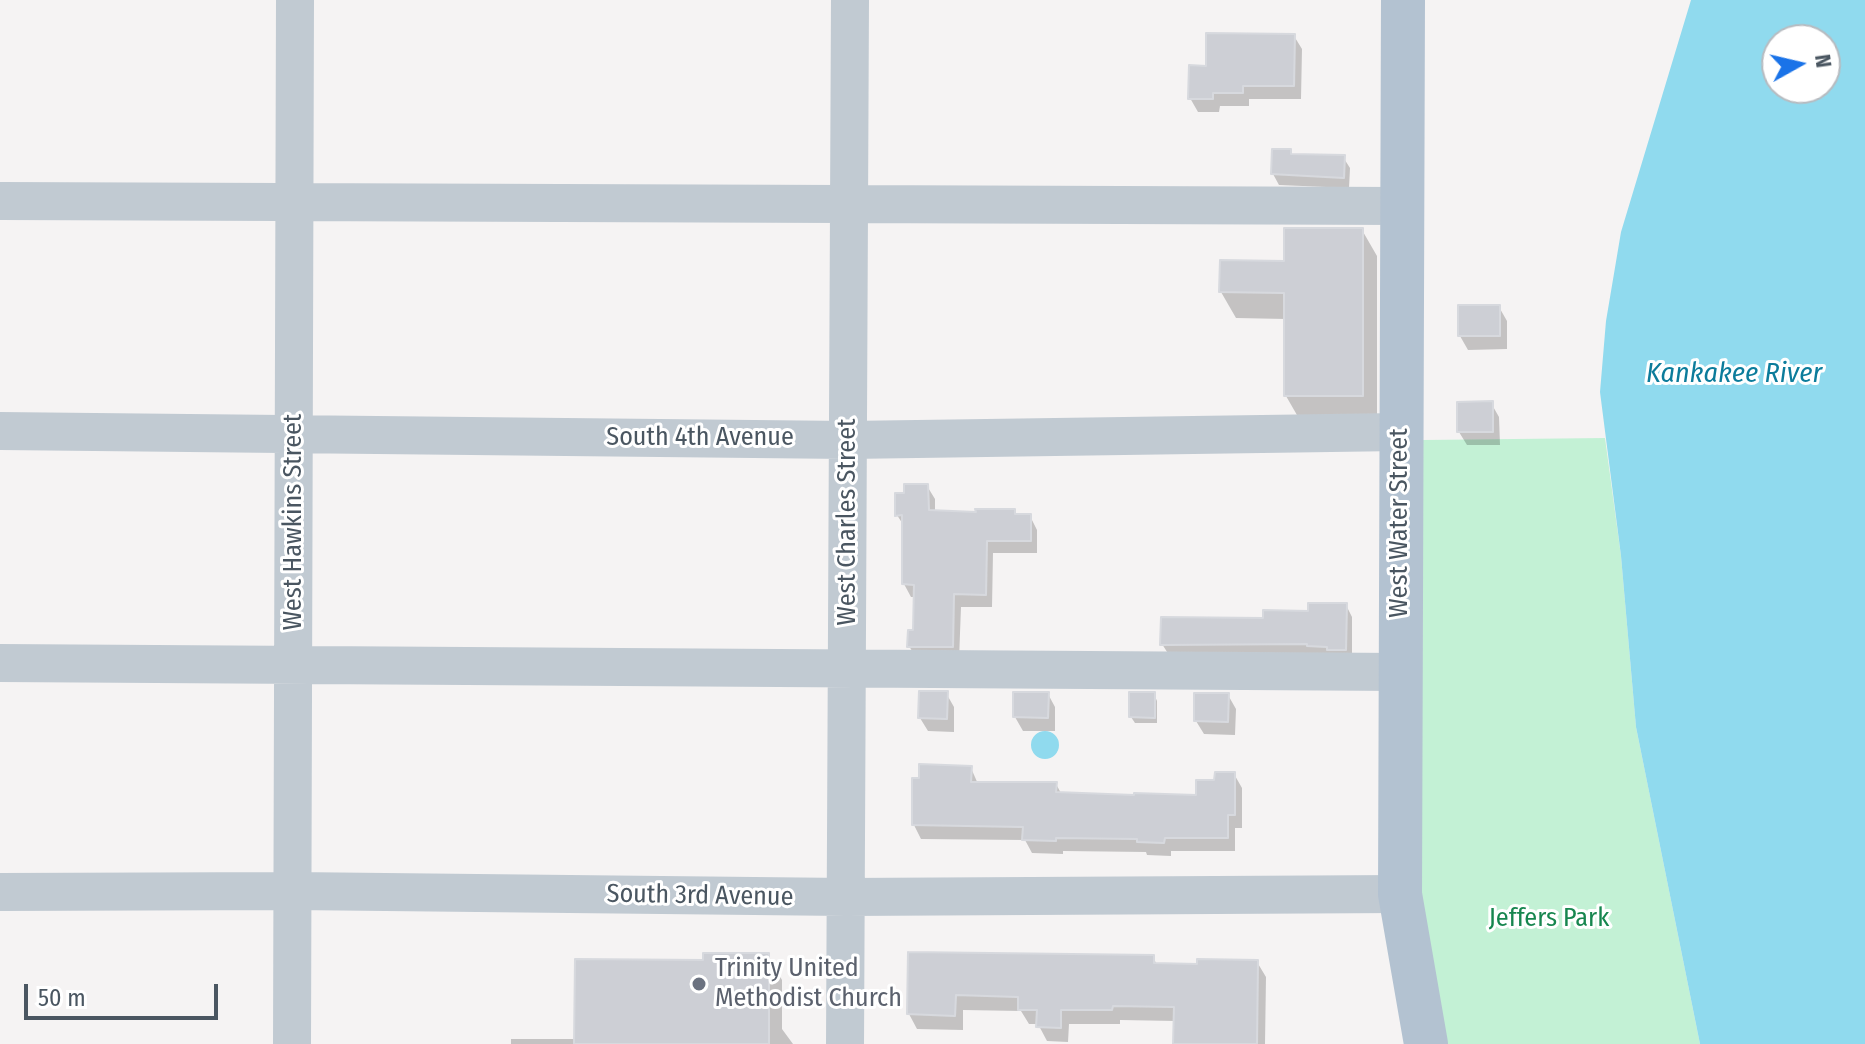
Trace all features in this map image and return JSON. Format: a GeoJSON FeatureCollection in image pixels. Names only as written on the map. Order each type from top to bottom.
{"type":"FeatureCollection","features":[{"type":"Feature","properties":{"kind":"main road","name":"West Water Street"},"geometry":{"type":"LineString","coordinates":[[1403,0],[1400,894],[1426,1044]]}},
{"type":"Feature","properties":{"kind":"street","name":"West Hawkins Street"},"geometry":{"type":"LineString","coordinates":[[292,1044],[295,0]]}},
{"type":"Feature","properties":{"kind":"street","name":"West Charles Street"},"geometry":{"type":"LineString","coordinates":[[845,1044],[850,0]]}},
{"type":"Feature","properties":{"kind":"street"},"geometry":{"type":"LineString","coordinates":[[0,201],[1401,206]]}},
{"type":"Feature","properties":{"kind":"street","name":"South 4th Avenue"},"geometry":{"type":"LineString","coordinates":[[0,431],[848,440],[1400,432]]}},
{"type":"Feature","properties":{"kind":"street"},"geometry":{"type":"LineString","coordinates":[[0,663],[1400,672]]}},
{"type":"Feature","properties":{"kind":"street","name":"South 3rd Avenue"},"geometry":{"type":"LineString","coordinates":[[0,892],[293,891],[846,897],[1400,894]]}},
{"type":"Feature","properties":{"kind":"green space","name":"Jeffers Park"},"geometry":{"type":"Polygon","coordinates":[[[1605,438],[1621,556],[1636,727],[1700,1044],[1446,1044],[1421,908],[1423,440],[1605,438]]]}},
{"type":"Feature","properties":{"kind":"water","name":"Kankakee River"},"geometry":{"type":"Polygon","coordinates":[[[1691,0],[1865,0],[1865,1044],[1700,1044],[1636,727],[1621,556],[1600,392],[1606,321],[1621,232],[1691,0]]]}},
{"type":"Feature","properties":{"kind":"water"},"geometry":{"type":"Polygon","coordinates":[[[1045,731],[1055,735],[1059,745],[1055,755],[1045,759],[1035,755],[1031,745],[1035,735],[1045,731]]]}},
{"type":"Feature","properties":{"kind":"building"},"geometry":{"type":"Polygon","coordinates":[[[1206,33],[1295,34],[1294,86],[1243,86],[1243,93],[1213,93],[1213,99],[1188,99],[1189,65],[1206,66],[1206,33]]]}},
{"type":"Feature","properties":{"kind":"building"},"geometry":{"type":"Polygon","coordinates":[[[1272,149],[1291,149],[1291,154],[1345,155],[1344,178],[1271,174],[1272,149]]]}},
{"type":"Feature","properties":{"kind":"building"},"geometry":{"type":"Polygon","coordinates":[[[1284,228],[1363,228],[1363,396],[1284,396],[1284,293],[1219,292],[1220,260],[1284,261],[1284,228]]]}},
{"type":"Feature","properties":{"kind":"building"},"geometry":{"type":"Polygon","coordinates":[[[1458,305],[1500,305],[1500,336],[1458,336],[1458,305]]]}},
{"type":"Feature","properties":{"kind":"building"},"geometry":{"type":"Polygon","coordinates":[[[1493,401],[1493,432],[1457,432],[1457,402],[1493,401]]]}},
{"type":"Feature","properties":{"kind":"building"},"geometry":{"type":"Polygon","coordinates":[[[904,484],[928,484],[929,510],[976,512],[975,509],[1015,509],[1015,514],[1031,514],[1031,541],[987,541],[986,595],[954,594],[953,647],[907,647],[908,630],[913,630],[914,585],[902,584],[902,515],[895,516],[895,493],[904,493],[904,484]]]}},
{"type":"Feature","properties":{"kind":"building"},"geometry":{"type":"Polygon","coordinates":[[[1308,603],[1347,603],[1346,650],[1327,650],[1327,647],[1307,644],[1160,645],[1161,617],[1263,618],[1263,610],[1308,611],[1308,603]]]}},
{"type":"Feature","properties":{"kind":"building"},"geometry":{"type":"Polygon","coordinates":[[[919,691],[948,691],[947,719],[918,718],[919,691]]]}},
{"type":"Feature","properties":{"kind":"building"},"geometry":{"type":"Polygon","coordinates":[[[1013,692],[1049,692],[1048,718],[1013,717],[1013,692]]]}},
{"type":"Feature","properties":{"kind":"building"},"geometry":{"type":"Polygon","coordinates":[[[1129,692],[1155,692],[1155,718],[1129,717],[1129,692]]]}},
{"type":"Feature","properties":{"kind":"building"},"geometry":{"type":"Polygon","coordinates":[[[1194,693],[1229,693],[1228,722],[1194,721],[1194,693]]]}},
{"type":"Feature","properties":{"kind":"building"},"geometry":{"type":"Polygon","coordinates":[[[919,764],[972,766],[971,782],[1057,782],[1056,792],[1134,795],[1196,795],[1196,780],[1214,780],[1215,772],[1235,772],[1235,815],[1228,815],[1228,838],[1165,838],[1164,843],[1137,842],[1137,839],[1022,840],[1023,827],[912,825],[912,778],[919,778],[919,764]]]}},
{"type":"Feature","properties":{"kind":"building"},"geometry":{"type":"Polygon","coordinates":[[[908,952],[1154,955],[1154,963],[1197,964],[1197,959],[1258,960],[1257,1044],[1173,1044],[1174,1007],[1113,1006],[1112,1010],[1061,1010],[1061,1028],[1036,1027],[1037,1010],[1018,1010],[1018,997],[956,995],[955,1016],[907,1014],[908,952]]]}},
{"type":"Feature","properties":{"kind":"building","name":"Trinity United Methodist Church"},"geometry":{"type":"Polygon","coordinates":[[[703,953],[769,953],[769,1044],[574,1044],[575,959],[703,960],[703,953]]]}},
{"type":"Feature","properties":{"kind":"place","name":"Trinity United Methodist Church"},"geometry":{"type":"Point","coordinates":[699,984]}}]}
